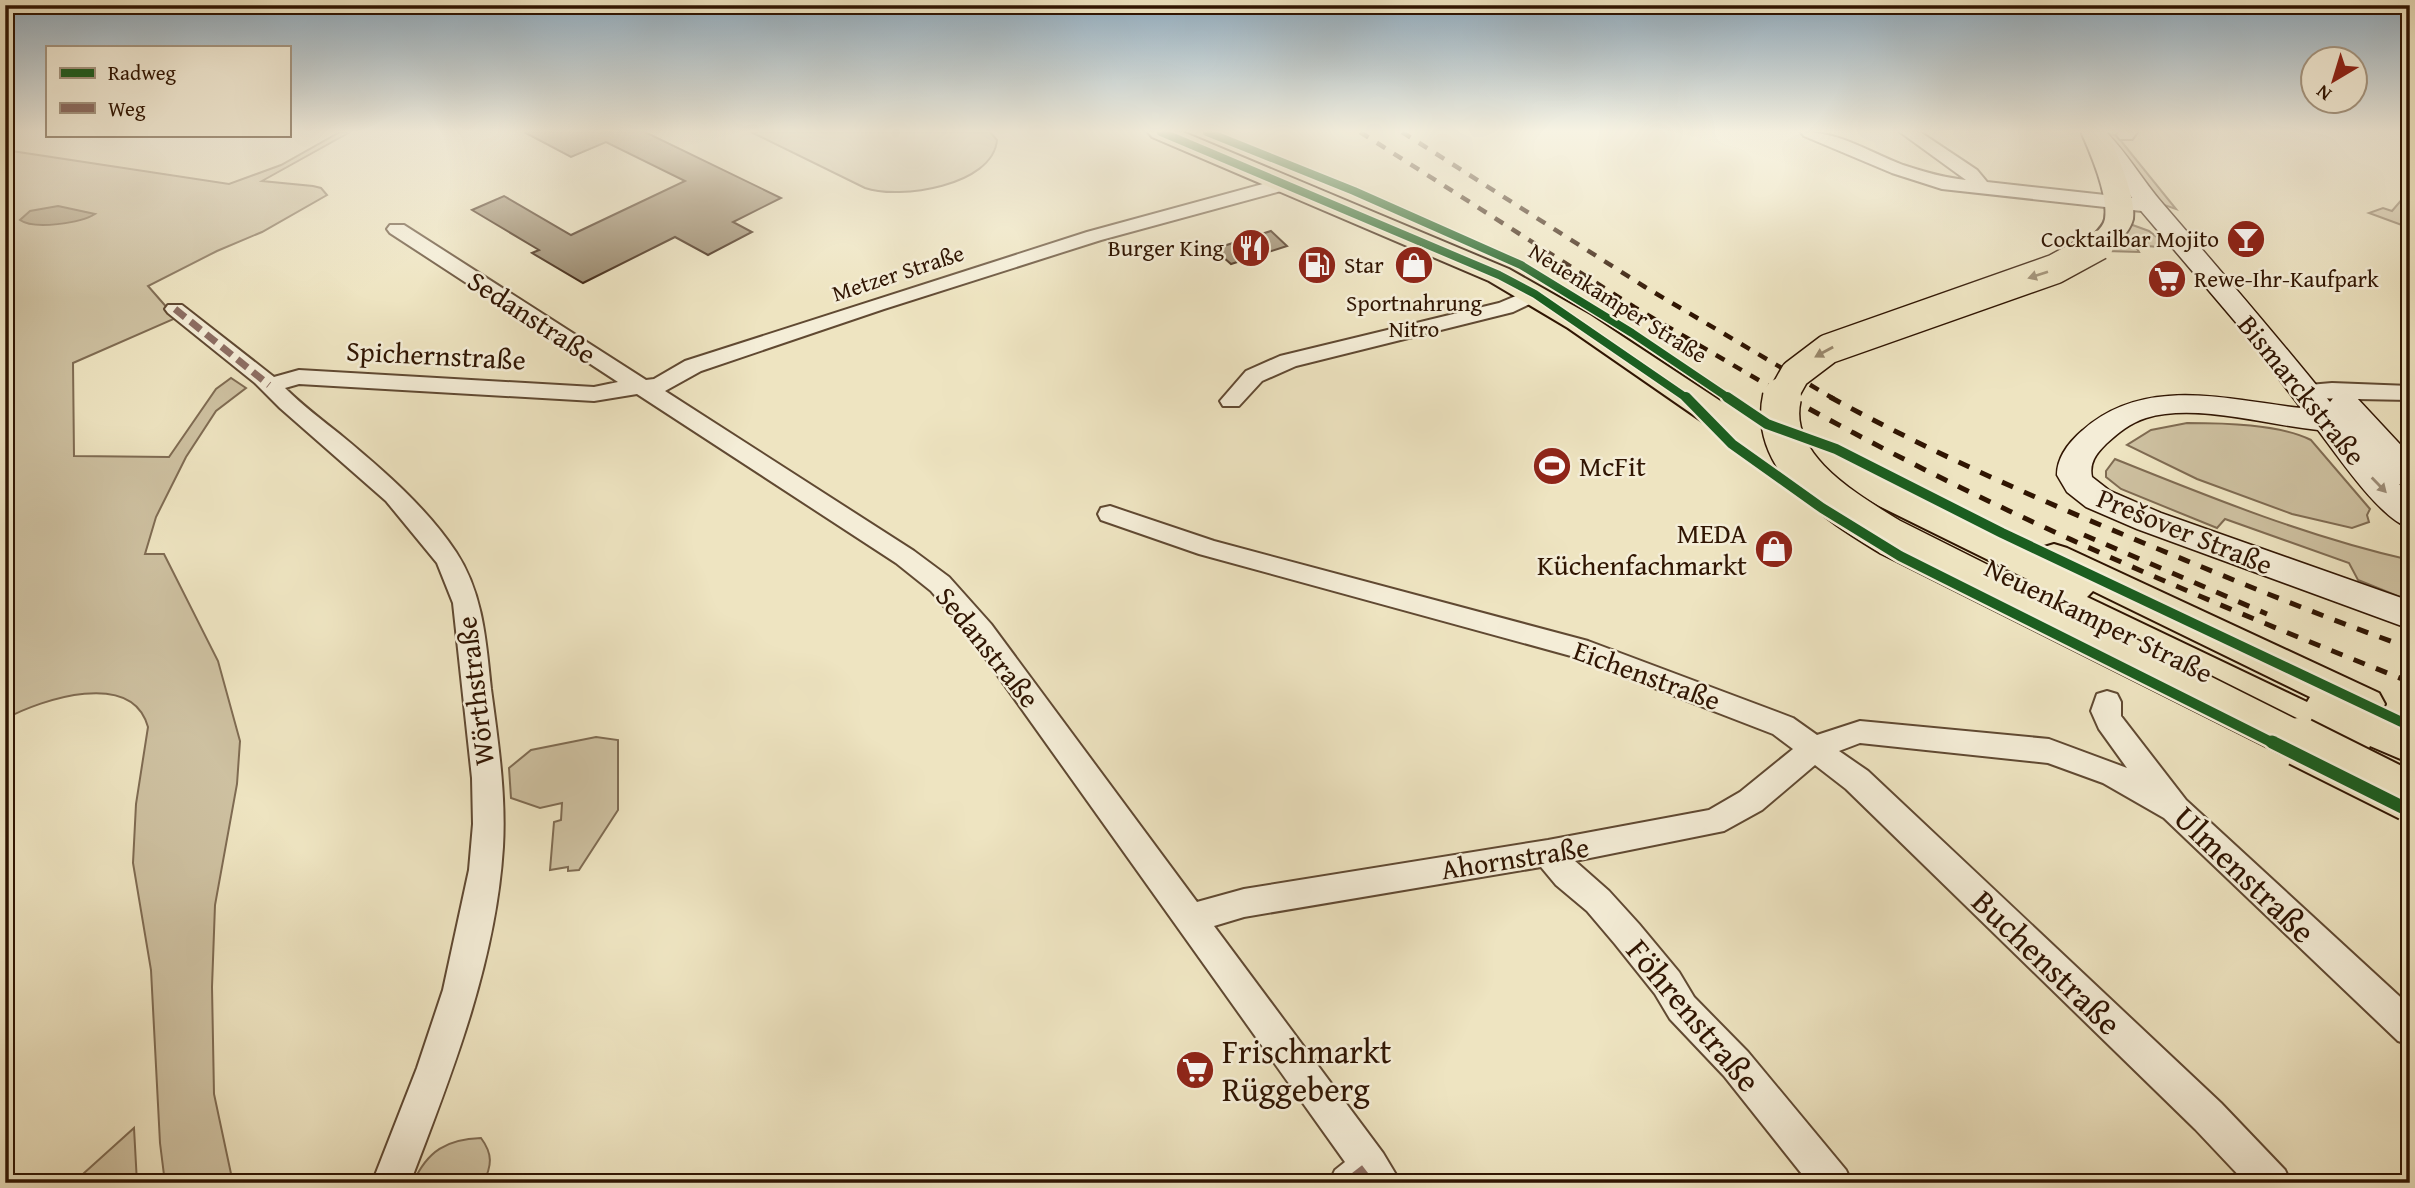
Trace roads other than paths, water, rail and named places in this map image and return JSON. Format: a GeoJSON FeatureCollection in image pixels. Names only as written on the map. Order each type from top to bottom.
{"type":"FeatureCollection","features":[{"type":"Feature","properties":{"kind":"main road","name":"Neuenkamper Straße"},"geometry":{"type":"LineString","coordinates":[[1315,187],[1535,294],[1686,397],[1786,460],[2410,746]]}},
{"type":"Feature","properties":{"kind":"main road","name":"Neuenkamper Straße"},"geometry":{"type":"LineString","coordinates":[[1323,187],[1479,246],[1533,272],[1632,333],[1767,424],[1960,542],[2410,771]]}},
{"type":"Feature","properties":{"kind":"main road"},"geometry":{"type":"LineString","coordinates":[[2114,187],[2117,224],[2099,245],[2067,264],[1860,336],[1818,355],[1792,378],[1782,397],[1780,414],[1787,445],[1806,472],[1825,492],[1890,537],[2410,797]]}},
{"type":"Feature","properties":{"kind":"main road","name":"Bismarckstraße"},"geometry":{"type":"LineString","coordinates":[[2138,187],[2253,326],[2321,400]]}},
{"type":"Feature","properties":{"kind":"main road","name":"Bismarckstraße"},"geometry":{"type":"LineString","coordinates":[[2168,187],[2214,247],[2370,475],[2410,516]]}},
{"type":"Feature","properties":{"kind":"main road"},"geometry":{"type":"LineString","coordinates":[[2151,206],[2173,213],[2192,234],[2214,247]]}},
{"type":"Feature","properties":{"kind":"main road"},"geometry":{"type":"LineString","coordinates":[[1686,397],[1732,443],[1822,508],[1900,556],[2410,811]]}},
{"type":"Feature","properties":{"kind":"main road","name":"Prešover Straße"},"geometry":{"type":"LineString","coordinates":[[2361,422],[2321,400],[2149,406],[2123,414],[2106,424],[2077,457],[2074,475],[2085,490],[2098,499],[2149,521],[2410,615]]}},
{"type":"Feature","properties":{"kind":"main road","name":"Bismarckstraße"},"geometry":{"type":"LineString","coordinates":[[2361,422],[2410,476]]}},
{"type":"Feature","properties":{"kind":"main road"},"geometry":{"type":"LineString","coordinates":[[1767,424],[1836,449],[1991,528],[2410,726]]}},
{"type":"Feature","properties":{"kind":"street","name":"Metzer Straße"},"geometry":{"type":"LineString","coordinates":[[641,387],[659,386],[693,366],[1247,187]]}},
{"type":"Feature","properties":{"kind":"street"},"geometry":{"type":"LineString","coordinates":[[1972,187],[2151,206]]}},
{"type":"Feature","properties":{"kind":"street","name":"Sedanstraße"},"geometry":{"type":"LineString","coordinates":[[397,229],[905,557],[940,584],[981,631],[1192,918],[1367,1177]]}},
{"type":"Feature","properties":{"kind":"street"},"geometry":{"type":"LineString","coordinates":[[1231,401],[1254,376],[1288,361],[1506,308],[1535,294]]}},
{"type":"Feature","properties":{"kind":"street","name":"Wörthstraße"},"geometry":{"type":"LineString","coordinates":[[175,309],[270,385],[281,398],[379,479],[418,520],[449,560],[469,612],[485,757],[485,868],[468,950],[446,1031],[391,1183]]}},
{"type":"Feature","properties":{"kind":"street","name":"Spichernstraße"},"geometry":{"type":"LineString","coordinates":[[270,385],[299,377],[594,394],[619,388],[641,387]]}},
{"type":"Feature","properties":{"kind":"street"},"geometry":{"type":"LineString","coordinates":[[2321,400],[2410,393]]}},
{"type":"Feature","properties":{"kind":"street","name":"Eichenstraße"},"geometry":{"type":"LineString","coordinates":[[1110,514],[1208,548],[1578,648],[1783,726],[1815,748]]}},
{"type":"Feature","properties":{"kind":"street","name":"Ulmenstraße"},"geometry":{"type":"LineString","coordinates":[[2107,702],[2105,711],[2109,721],[2175,809],[2410,1029]]}},
{"type":"Feature","properties":{"kind":"street"},"geometry":{"type":"LineString","coordinates":[[1815,748],[1843,734],[1860,732],[2030,747],[2071,757],[2113,774],[2175,809]]}},
{"type":"Feature","properties":{"kind":"street","name":"Ahornstraße"},"geometry":{"type":"LineString","coordinates":[[1192,918],[1244,903],[1696,827],[1733,815],[1757,797],[1788,767],[1815,748]]}},
{"type":"Feature","properties":{"kind":"street","name":"Buchenstraße"},"geometry":{"type":"LineString","coordinates":[[1815,748],[1865,788],[2208,1116],[2272,1183]]}},
{"type":"Feature","properties":{"kind":"street","name":"Föhrenstraße"},"geometry":{"type":"LineString","coordinates":[[1548,853],[1628,934],[1667,983],[1682,1008],[1736,1064],[1833,1183]]}},
{"type":"Feature","properties":{"kind":"railway"},"geometry":{"type":"LineString","coordinates":[[1447,187],[1634,307],[1791,399]]}},
{"type":"Feature","properties":{"kind":"railway"},"geometry":{"type":"LineString","coordinates":[[1489,187],[1645,287],[1834,399]]}},
{"type":"Feature","properties":{"kind":"railway"},"geometry":{"type":"LineString","coordinates":[[1788,397],[1939,477],[2094,550],[2251,618],[2410,682]]}},
{"type":"Feature","properties":{"kind":"railway"},"geometry":{"type":"LineString","coordinates":[[1830,397],[1913,440],[2040,499],[2258,590],[2410,648]]}},
{"type":"Feature","properties":{"kind":"railway"},"geometry":{"type":"LineString","coordinates":[[2084,535],[2267,614]]}},
{"type":"Feature","properties":{"kind":"place","name":"Cocktailbar Mojito"},"geometry":{"type":"Point","coordinates":[2246,239]}},
{"type":"Feature","properties":{"kind":"place","name":"Burger King"},"geometry":{"type":"Point","coordinates":[1251,248]}},
{"type":"Feature","properties":{"kind":"place","name":"Star"},"geometry":{"type":"Point","coordinates":[1317,265]}},
{"type":"Feature","properties":{"kind":"place","name":"Sportnahrung Nitro"},"geometry":{"type":"Point","coordinates":[1414,265]}},
{"type":"Feature","properties":{"kind":"place","name":"Rewe-Ihr-Kaufpark"},"geometry":{"type":"Point","coordinates":[2167,279]}},
{"type":"Feature","properties":{"kind":"place","name":"McFit"},"geometry":{"type":"Point","coordinates":[1552,466]}},
{"type":"Feature","properties":{"kind":"place","name":"MEDA Küchenfachmarkt"},"geometry":{"type":"Point","coordinates":[1774,549]}},
{"type":"Feature","properties":{"kind":"place","name":"Frischmarkt Rüggeberg"},"geometry":{"type":"Point","coordinates":[1195,1070]}}]}
